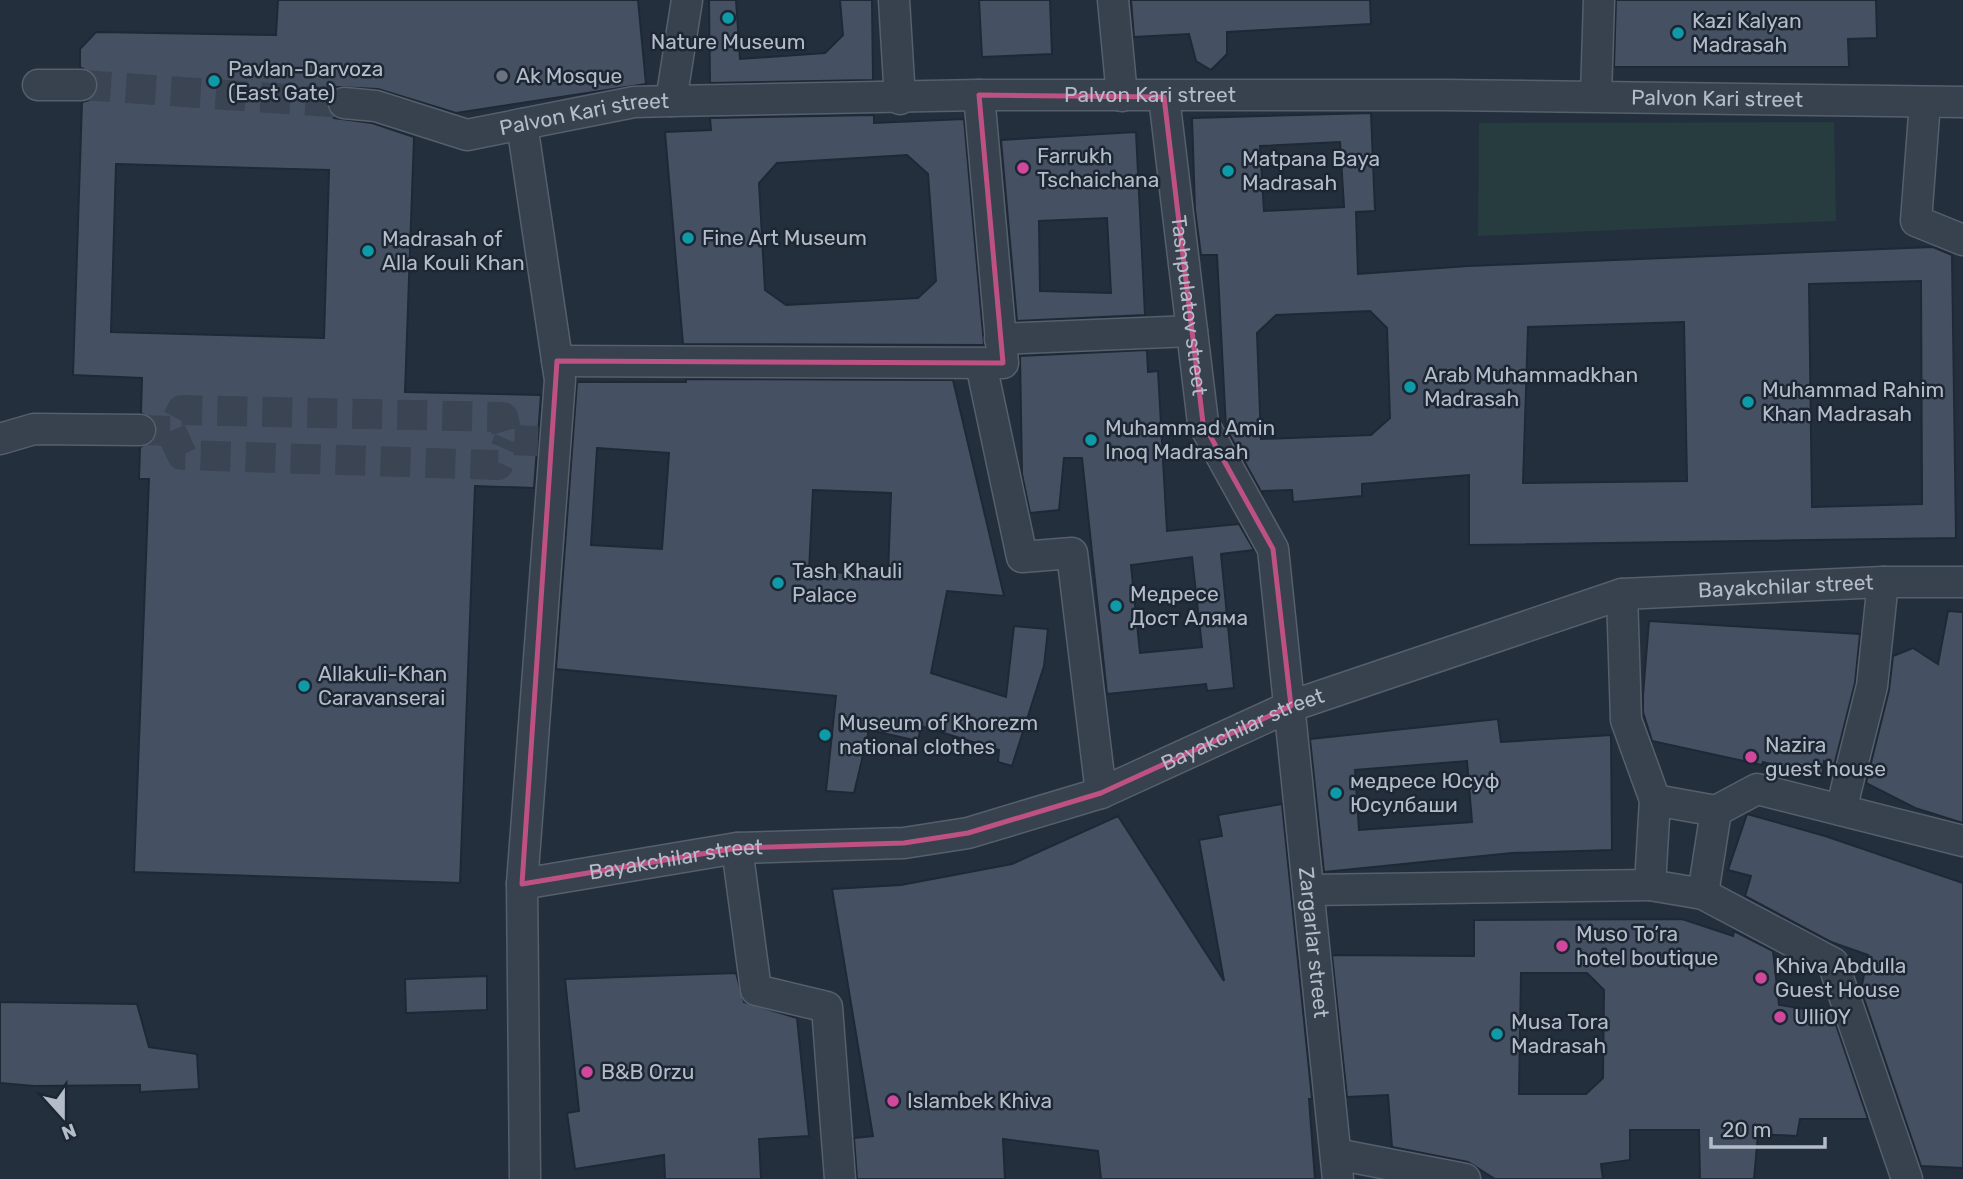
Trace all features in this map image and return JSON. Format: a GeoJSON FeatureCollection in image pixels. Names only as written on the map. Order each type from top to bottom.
{"type":"FeatureCollection","features":[{"type":"Feature","properties":{"kind":"street"},"geometry":{"type":"LineString","coordinates":[[671,101],[687,0]]}},
{"type":"Feature","properties":{"kind":"street"},"geometry":{"type":"LineString","coordinates":[[894,0],[900,99]]}},
{"type":"Feature","properties":{"kind":"street"},"geometry":{"type":"LineString","coordinates":[[1113,0],[1122,96]]}},
{"type":"Feature","properties":{"kind":"street"},"geometry":{"type":"LineString","coordinates":[[1596,96],[1599,0]]}},
{"type":"Feature","properties":{"kind":"street"},"geometry":{"type":"LineString","coordinates":[[38,85],[81,85]]}},
{"type":"Feature","properties":{"kind":"street"},"geometry":{"type":"LineString","coordinates":[[557,360],[1003,363],[979,95]]}},
{"type":"Feature","properties":{"kind":"street","name":"Palvon Kari street"},"geometry":{"type":"LineString","coordinates":[[344,103],[376,106],[467,135],[635,102],[671,101],[900,99],[979,95],[1596,96],[1963,102]]}},
{"type":"Feature","properties":{"kind":"street","name":"Tashpulatov street"},"geometry":{"type":"LineString","coordinates":[[1164,97],[1203,423],[1273,549],[1291,706]]}},
{"type":"Feature","properties":{"kind":"street"},"geometry":{"type":"LineString","coordinates":[[1925,102],[1916,221],[1963,240]]}},
{"type":"Feature","properties":{"kind":"street"},"geometry":{"type":"LineString","coordinates":[[522,124],[560,380],[546,442],[522,884],[525,1179]]}},
{"type":"Feature","properties":{"kind":"street"},"geometry":{"type":"LineString","coordinates":[[1000,339],[1192,331]]}},
{"type":"Feature","properties":{"kind":"street"},"geometry":{"type":"LineString","coordinates":[[981,364],[1023,557],[1072,553],[1101,793]]}},
{"type":"Feature","properties":{"kind":"street"},"geometry":{"type":"LineString","coordinates":[[0,439],[34,429],[140,429]]}},
{"type":"Feature","properties":{"kind":"street"},"geometry":{"type":"LineString","coordinates":[[1841,810],[1872,686],[1883,582]]}},
{"type":"Feature","properties":{"kind":"street","name":"Bayakchilar street"},"geometry":{"type":"LineString","coordinates":[[522,884],[737,848],[904,843],[968,833],[1101,793],[1291,706],[1622,594],[1883,582],[1963,582]]}},
{"type":"Feature","properties":{"kind":"street"},"geometry":{"type":"LineString","coordinates":[[1622,594],[1626,720],[1655,800],[1650,886]]}},
{"type":"Feature","properties":{"kind":"street","name":"Zargarlar street"},"geometry":{"type":"LineString","coordinates":[[1291,706],[1337,1166]]}},
{"type":"Feature","properties":{"kind":"street"},"geometry":{"type":"LineString","coordinates":[[1655,800],[1716,811],[1757,789],[1963,841]]}},
{"type":"Feature","properties":{"kind":"street"},"geometry":{"type":"LineString","coordinates":[[1703,894],[1716,811]]}},
{"type":"Feature","properties":{"kind":"street"},"geometry":{"type":"LineString","coordinates":[[737,848],[756,990],[827,1007],[841,1179]]}},
{"type":"Feature","properties":{"kind":"street"},"geometry":{"type":"LineString","coordinates":[[1310,890],[1650,886],[1703,894],[1833,963],[1907,1179]]}},
{"type":"Feature","properties":{"kind":"street"},"geometry":{"type":"LineString","coordinates":[[1337,1166],[1465,1179]]}},
{"type":"Feature","properties":{"kind":"highlighted area"},"geometry":{"type":"Polygon","coordinates":[[[979,95],[1164,97],[1203,423],[1273,549],[1291,706],[1101,793],[968,833],[904,843],[737,848],[522,884],[557,361],[1003,363],[979,95]]]}},
{"type":"Feature","properties":{"kind":"green space"},"geometry":{"type":"Polygon","coordinates":[[[1834,122],[1836,221],[1478,236],[1479,123],[1834,122]]]}},
{"type":"Feature","properties":{"kind":"building"},"geometry":{"type":"Polygon","coordinates":[[[278,0],[638,0],[646,84],[456,113],[378,89],[337,87],[327,101],[328,111],[334,118],[372,123],[414,137],[405,392],[541,395],[534,488],[475,486],[460,883],[134,872],[149,479],[139,479],[140,447],[155,439],[157,429],[155,421],[141,413],[142,378],[73,375],[82,102],[90,100],[98,86],[96,76],[80,67],[80,49],[96,32],[276,35],[278,0]],[[116,164],[111,332],[324,338],[329,170],[116,164]]]}},
{"type":"Feature","properties":{"kind":"building"},"geometry":{"type":"Polygon","coordinates":[[[709,0],[736,0],[740,59],[825,53],[843,35],[840,0],[872,0],[873,80],[710,83],[709,0]]]}},
{"type":"Feature","properties":{"kind":"building"},"geometry":{"type":"Polygon","coordinates":[[[979,0],[1050,0],[1052,54],[982,57],[979,0]]]}},
{"type":"Feature","properties":{"kind":"building"},"geometry":{"type":"Polygon","coordinates":[[[1131,0],[1370,0],[1371,24],[1227,32],[1227,54],[1211,70],[1196,61],[1189,34],[1134,37],[1131,0]]]}},
{"type":"Feature","properties":{"kind":"building"},"geometry":{"type":"Polygon","coordinates":[[[1616,0],[1876,0],[1877,38],[1848,39],[1849,67],[1614,67],[1616,0]]]}},
{"type":"Feature","properties":{"kind":"building","name":"Muhammad Rahim Khan Madrasah"},"geometry":{"type":"Polygon","coordinates":[[[1371,113],[1375,211],[1356,212],[1358,274],[1468,266],[1933,247],[1952,255],[1956,538],[1469,545],[1469,475],[1362,484],[1362,496],[1293,502],[1292,490],[1263,491],[1263,495],[1226,428],[1217,255],[1201,255],[1195,210],[1192,118],[1371,113]],[[1340,142],[1260,146],[1264,211],[1344,207],[1340,142]],[[1921,281],[1809,284],[1812,507],[1922,504],[1921,281]],[[1370,311],[1276,315],[1257,333],[1261,439],[1371,435],[1390,418],[1387,328],[1370,311]],[[1684,322],[1528,327],[1523,483],[1687,481],[1684,322]]]}},
{"type":"Feature","properties":{"kind":"building"},"geometry":{"type":"Polygon","coordinates":[[[874,115],[874,123],[964,119],[984,345],[683,344],[665,132],[711,130],[710,118],[874,115]],[[907,155],[777,163],[759,183],[765,290],[786,305],[918,298],[936,281],[928,174],[907,155]]]}},
{"type":"Feature","properties":{"kind":"building"},"geometry":{"type":"Polygon","coordinates":[[[1136,132],[1145,315],[1017,321],[1001,140],[1136,132]],[[1107,218],[1039,221],[1040,291],[1111,293],[1107,218]]]}},
{"type":"Feature","properties":{"kind":"building"},"geometry":{"type":"Polygon","coordinates":[[[1147,350],[1148,372],[1158,371],[1167,531],[1239,524],[1254,550],[1221,554],[1234,688],[1207,691],[1206,684],[1107,694],[1082,458],[1064,458],[1059,510],[1030,513],[1022,474],[1020,356],[1147,350]],[[1192,557],[1131,565],[1140,653],[1202,647],[1192,557]]]}},
{"type":"Feature","properties":{"kind":"building","name":"Tash Khauli Palace"},"geometry":{"type":"Polygon","coordinates":[[[686,379],[953,380],[1004,596],[947,591],[931,673],[1006,697],[1014,626],[1048,629],[1044,666],[1012,766],[998,762],[999,750],[921,726],[918,741],[869,730],[854,793],[826,791],[836,696],[556,669],[577,382],[686,382],[686,379]],[[597,448],[591,545],[662,549],[669,453],[597,448]],[[813,490],[809,571],[888,575],[891,493],[813,490]]]}},
{"type":"Feature","properties":{"kind":"building"},"geometry":{"type":"Polygon","coordinates":[[[1948,611],[1963,612],[1963,823],[1915,808],[1866,783],[1889,690],[1893,656],[1913,648],[1938,664],[1948,611]]]}},
{"type":"Feature","properties":{"kind":"building"},"geometry":{"type":"Polygon","coordinates":[[[1649,621],[1860,634],[1855,683],[1834,766],[1824,761],[1822,778],[1763,762],[1762,765],[1652,741],[1643,712],[1649,621]]]}},
{"type":"Feature","properties":{"kind":"building","name":"медресе Юсуф Юсулбаши"},"geometry":{"type":"Polygon","coordinates":[[[1498,719],[1501,742],[1611,735],[1612,850],[1512,853],[1324,872],[1310,739],[1498,719]],[[1467,761],[1355,770],[1359,830],[1472,822],[1467,761]]]}},
{"type":"Feature","properties":{"kind":"building"},"geometry":{"type":"Polygon","coordinates":[[[1282,804],[1312,1099],[1309,1099],[1315,1179],[1101,1179],[1098,1151],[1003,1139],[1005,1179],[857,1179],[854,1138],[873,1136],[832,889],[901,885],[1012,864],[1118,816],[1224,981],[1199,840],[1222,836],[1218,815],[1282,804]]]}},
{"type":"Feature","properties":{"kind":"building"},"geometry":{"type":"Polygon","coordinates":[[[1747,814],[1825,836],[1963,883],[1963,1168],[1921,1166],[1861,990],[1868,955],[1831,942],[1745,896],[1751,876],[1728,870],[1747,814]]]}},
{"type":"Feature","properties":{"kind":"building"},"geometry":{"type":"Polygon","coordinates":[[[1682,919],[1733,936],[1734,931],[1773,951],[1779,1005],[1832,1013],[1868,1119],[1800,1119],[1797,1136],[1758,1134],[1754,1179],[1700,1179],[1699,1130],[1630,1130],[1630,1160],[1601,1164],[1603,1179],[1495,1179],[1468,1162],[1392,1147],[1388,1095],[1347,1097],[1332,955],[1474,956],[1474,920],[1682,919]],[[1521,973],[1519,1094],[1586,1094],[1603,1078],[1604,990],[1587,973],[1521,973]]]}},
{"type":"Feature","properties":{"kind":"building"},"geometry":{"type":"Polygon","coordinates":[[[736,973],[744,1002],[797,1018],[809,1136],[759,1139],[761,1179],[665,1179],[664,1155],[575,1169],[567,1113],[579,1111],[565,979],[736,973]]]}},
{"type":"Feature","properties":{"kind":"building"},"geometry":{"type":"Polygon","coordinates":[[[487,976],[487,1010],[406,1013],[405,979],[487,976]]]}},
{"type":"Feature","properties":{"kind":"building"},"geometry":{"type":"Polygon","coordinates":[[[0,1002],[137,1004],[149,1047],[197,1054],[199,1089],[140,1092],[140,1085],[34,1086],[0,1083],[0,1002]]]}},
{"type":"Feature","properties":{"kind":"tunnel"},"geometry":{"type":"LineString","coordinates":[[81,85],[344,103]]}},
{"type":"Feature","properties":{"kind":"tunnel"},"geometry":{"type":"LineString","coordinates":[[140,430],[171,431],[182,410],[503,417],[509,440],[538,441]]}},
{"type":"Feature","properties":{"kind":"tunnel"},"geometry":{"type":"LineString","coordinates":[[171,431],[182,455],[498,465],[509,440]]}},
{"type":"Feature","properties":{"kind":"place","name":"Nature Museum"},"geometry":{"type":"Point","coordinates":[728,18]}},
{"type":"Feature","properties":{"kind":"place","name":"Kazi Kalyan Madrasah"},"geometry":{"type":"Point","coordinates":[1678,33]}},
{"type":"Feature","properties":{"kind":"place","name":"Ak Mosque"},"geometry":{"type":"Point","coordinates":[502,76]}},
{"type":"Feature","properties":{"kind":"place","name":"Pavlan-Darvoza (East Gate)"},"geometry":{"type":"Point","coordinates":[214,81]}},
{"type":"Feature","properties":{"kind":"place","name":"Farrukh Tschaichana"},"geometry":{"type":"Point","coordinates":[1023,168]}},
{"type":"Feature","properties":{"kind":"place","name":"Matpana Baya Madrasah"},"geometry":{"type":"Point","coordinates":[1228,171]}},
{"type":"Feature","properties":{"kind":"place","name":"Fine Art Museum"},"geometry":{"type":"Point","coordinates":[688,238]}},
{"type":"Feature","properties":{"kind":"place","name":"Madrasah of Alla Kouli Khan"},"geometry":{"type":"Point","coordinates":[368,251]}},
{"type":"Feature","properties":{"kind":"place","name":"Arab Muhammadkhan Madrasah"},"geometry":{"type":"Point","coordinates":[1410,387]}},
{"type":"Feature","properties":{"kind":"place","name":"Muhammad Rahim Khan Madrasah"},"geometry":{"type":"Point","coordinates":[1748,402]}},
{"type":"Feature","properties":{"kind":"place","name":"Muhammad Amin Inoq Madrasah"},"geometry":{"type":"Point","coordinates":[1091,440]}},
{"type":"Feature","properties":{"kind":"place","name":"Tash Khauli Palace"},"geometry":{"type":"Point","coordinates":[778,583]}},
{"type":"Feature","properties":{"kind":"place","name":"Медресе Дост Аляма"},"geometry":{"type":"Point","coordinates":[1116,606]}},
{"type":"Feature","properties":{"kind":"place","name":"Allakuli-Khan Caravanserai"},"geometry":{"type":"Point","coordinates":[304,686]}},
{"type":"Feature","properties":{"kind":"place","name":"Museum of Khorezm national clothes"},"geometry":{"type":"Point","coordinates":[825,735]}},
{"type":"Feature","properties":{"kind":"place","name":"Nazira guest house"},"geometry":{"type":"Point","coordinates":[1751,757]}},
{"type":"Feature","properties":{"kind":"place","name":"медресе Юсуф Юсулбаши"},"geometry":{"type":"Point","coordinates":[1336,793]}},
{"type":"Feature","properties":{"kind":"place","name":"Muso To’ra hotel boutique"},"geometry":{"type":"Point","coordinates":[1562,946]}},
{"type":"Feature","properties":{"kind":"place","name":"Khiva Abdulla Guest House"},"geometry":{"type":"Point","coordinates":[1761,978]}},
{"type":"Feature","properties":{"kind":"place","name":"UlliOY"},"geometry":{"type":"Point","coordinates":[1780,1017]}},
{"type":"Feature","properties":{"kind":"place","name":"Musa Tora Madrasah"},"geometry":{"type":"Point","coordinates":[1497,1034]}},
{"type":"Feature","properties":{"kind":"place","name":"B&B Orzu"},"geometry":{"type":"Point","coordinates":[587,1072]}},
{"type":"Feature","properties":{"kind":"place","name":"Islambek Khiva"},"geometry":{"type":"Point","coordinates":[893,1101]}}]}
